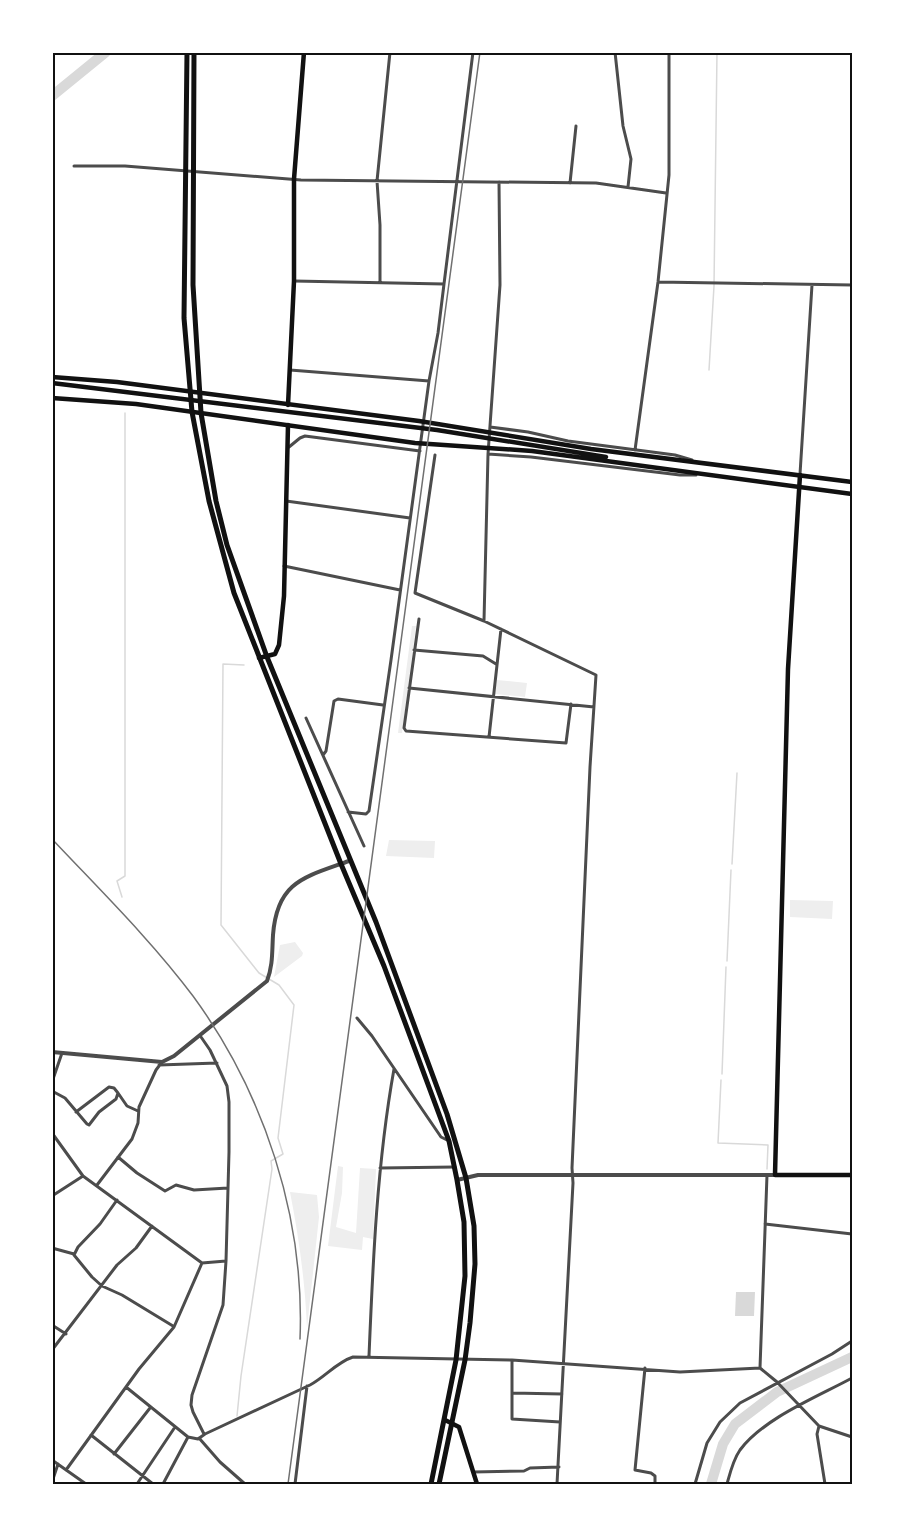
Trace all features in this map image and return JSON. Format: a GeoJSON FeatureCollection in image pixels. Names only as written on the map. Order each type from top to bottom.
{"type":"FeatureCollection","features":[{"type":"Feature","properties":{"kind":"highway"},"geometry":{"type":"LineString","coordinates":[[187,52],[184,318],[192,412],[220,547],[234,593],[259,658],[359,909],[372,935],[449,1141],[458,1180],[465,1245],[465,1276],[456,1360],[431,1485]]}},
{"type":"Feature","properties":{"kind":"highway"},"geometry":{"type":"LineString","coordinates":[[194,52],[193,285],[201,413],[226,545],[267,657],[376,922],[447,1114],[466,1178],[474,1226],[475,1264],[465,1360],[439,1485]]}},
{"type":"Feature","properties":{"kind":"main road"},"geometry":{"type":"LineString","coordinates":[[288,405],[294,280],[294,179],[304,52]]}},
{"type":"Feature","properties":{"kind":"main road"},"geometry":{"type":"LineString","coordinates":[[52,377],[117,382],[419,421],[634,464]]}},
{"type":"Feature","properties":{"kind":"main road"},"geometry":{"type":"LineString","coordinates":[[52,383],[533,442],[634,452],[852,482]]}},
{"type":"Feature","properties":{"kind":"main road"},"geometry":{"type":"LineString","coordinates":[[52,398],[136,404],[415,443],[532,451],[852,494]]}},
{"type":"Feature","properties":{"kind":"main road"},"geometry":{"type":"LineString","coordinates":[[259,658],[275,654],[279,645],[288,425]]}},
{"type":"Feature","properties":{"kind":"main road"},"geometry":{"type":"LineString","coordinates":[[591,454],[634,452]]}},
{"type":"Feature","properties":{"kind":"main road"},"geometry":{"type":"LineString","coordinates":[[800,475],[788,669],[775,1175],[852,1175]]}},
{"type":"Feature","properties":{"kind":"main road"},"geometry":{"type":"LineString","coordinates":[[445,1420],[459,1427],[471,1472],[477,1485]]}},
{"type":"Feature","properties":{"kind":"street"},"geometry":{"type":"LineString","coordinates":[[380,282],[377,181],[390,52]]}},
{"type":"Feature","properties":{"kind":"street"},"geometry":{"type":"LineString","coordinates":[[348,812],[366,813],[369,810],[429,381],[438,333],[473,52]]}},
{"type":"Feature","properties":{"kind":"street"},"geometry":{"type":"LineString","coordinates":[[615,52],[623,126],[631,159],[628,187]]}},
{"type":"Feature","properties":{"kind":"street"},"geometry":{"type":"LineString","coordinates":[[490,426],[634,452],[658,282],[669,175],[669,52]]}},
{"type":"Feature","properties":{"kind":"street"},"geometry":{"type":"LineString","coordinates":[[570,183],[576,126]]}},
{"type":"Feature","properties":{"kind":"street"},"geometry":{"type":"LineString","coordinates":[[74,166],[185,170],[294,179],[570,183],[628,187],[666,193]]}},
{"type":"Feature","properties":{"kind":"street"},"geometry":{"type":"LineString","coordinates":[[484,621],[488,454],[500,285],[499,182]]}},
{"type":"Feature","properties":{"kind":"street"},"geometry":{"type":"LineString","coordinates":[[294,280],[444,284]]}},
{"type":"Feature","properties":{"kind":"street"},"geometry":{"type":"LineString","coordinates":[[658,282],[852,285]]}},
{"type":"Feature","properties":{"kind":"street"},"geometry":{"type":"LineString","coordinates":[[800,475],[812,285]]}},
{"type":"Feature","properties":{"kind":"street"},"geometry":{"type":"LineString","coordinates":[[289,370],[429,381]]}},
{"type":"Feature","properties":{"kind":"street"},"geometry":{"type":"LineString","coordinates":[[287,448],[305,436],[420,451]]}},
{"type":"Feature","properties":{"kind":"street"},"geometry":{"type":"LineString","coordinates":[[488,454],[680,475],[704,475]]}},
{"type":"Feature","properties":{"kind":"street"},"geometry":{"type":"LineString","coordinates":[[435,455],[415,593],[484,621],[596,675],[584,893],[572,1212],[557,1485]]}},
{"type":"Feature","properties":{"kind":"street"},"geometry":{"type":"LineString","coordinates":[[286,501],[410,518]]}},
{"type":"Feature","properties":{"kind":"street"},"geometry":{"type":"LineString","coordinates":[[284,566],[400,590]]}},
{"type":"Feature","properties":{"kind":"street"},"geometry":{"type":"LineString","coordinates":[[418,619],[404,728],[406,730],[566,743],[571,704]]}},
{"type":"Feature","properties":{"kind":"street"},"geometry":{"type":"LineString","coordinates":[[489,738],[501,629]]}},
{"type":"Feature","properties":{"kind":"street"},"geometry":{"type":"LineString","coordinates":[[414,650],[483,657],[496,664]]}},
{"type":"Feature","properties":{"kind":"street"},"geometry":{"type":"LineString","coordinates":[[409,688],[594,707]]}},
{"type":"Feature","properties":{"kind":"street"},"geometry":{"type":"LineString","coordinates":[[323,756],[326,751],[334,700],[383,705]]}},
{"type":"Feature","properties":{"kind":"street"},"geometry":{"type":"LineString","coordinates":[[306,718],[364,846]]}},
{"type":"Feature","properties":{"kind":"street"},"geometry":{"type":"LineString","coordinates":[[97,1185],[132,1139],[138,1123],[139,1107],[161,1064],[201,1037],[267,981],[272,963],[274,916],[285,893],[300,881],[350,861]]}},
{"type":"Feature","properties":{"kind":"street"},"geometry":{"type":"LineString","coordinates":[[357,1018],[372,1036],[441,1137],[449,1141]]}},
{"type":"Feature","properties":{"kind":"street"},"geometry":{"type":"LineString","coordinates":[[201,1037],[217,1063],[229,1094],[223,1305],[192,1395],[191,1405],[204,1434]]}},
{"type":"Feature","properties":{"kind":"street"},"geometry":{"type":"LineString","coordinates":[[52,1052],[161,1064],[217,1063]]}},
{"type":"Feature","properties":{"kind":"street"},"geometry":{"type":"LineString","coordinates":[[52,1083],[62,1053]]}},
{"type":"Feature","properties":{"kind":"street"},"geometry":{"type":"LineString","coordinates":[[369,1356],[380,1168],[394,1069]]}},
{"type":"Feature","properties":{"kind":"street"},"geometry":{"type":"LineString","coordinates":[[76,1112],[109,1087],[114,1088],[127,1106],[138,1112]]}},
{"type":"Feature","properties":{"kind":"street"},"geometry":{"type":"LineString","coordinates":[[52,1091],[65,1098],[89,1125],[99,1112],[116,1099],[118,1093]]}},
{"type":"Feature","properties":{"kind":"street"},"geometry":{"type":"LineString","coordinates":[[52,1133],[83,1176],[202,1263],[226,1261]]}},
{"type":"Feature","properties":{"kind":"street"},"geometry":{"type":"LineString","coordinates":[[118,1157],[137,1173],[165,1191],[176,1185],[194,1190],[228,1188]]}},
{"type":"Feature","properties":{"kind":"street"},"geometry":{"type":"LineString","coordinates":[[380,1168],[455,1167]]}},
{"type":"Feature","properties":{"kind":"street"},"geometry":{"type":"LineString","coordinates":[[458,1180],[478,1175],[775,1175]]}},
{"type":"Feature","properties":{"kind":"street"},"geometry":{"type":"LineString","coordinates":[[760,1368],[767,1175]]}},
{"type":"Feature","properties":{"kind":"street"},"geometry":{"type":"LineString","coordinates":[[52,1196],[83,1176]]}},
{"type":"Feature","properties":{"kind":"street"},"geometry":{"type":"LineString","coordinates":[[74,1255],[117,1200]]}},
{"type":"Feature","properties":{"kind":"street"},"geometry":{"type":"LineString","coordinates":[[765,1224],[852,1234]]}},
{"type":"Feature","properties":{"kind":"street"},"geometry":{"type":"LineString","coordinates":[[52,1350],[117,1265],[136,1248],[152,1226]]}},
{"type":"Feature","properties":{"kind":"street"},"geometry":{"type":"LineString","coordinates":[[52,1254],[54,1249],[74,1255],[102,1286],[122,1295],[174,1327]]}},
{"type":"Feature","properties":{"kind":"street"},"geometry":{"type":"LineString","coordinates":[[66,1470],[126,1387],[174,1327],[202,1263]]}},
{"type":"Feature","properties":{"kind":"street"},"geometry":{"type":"LineString","coordinates":[[52,1325],[66,1334]]}},
{"type":"Feature","properties":{"kind":"street"},"geometry":{"type":"LineString","coordinates":[[695,1485],[707,1443],[720,1422],[740,1402],[852,1341]]}},
{"type":"Feature","properties":{"kind":"street"},"geometry":{"type":"LineString","coordinates":[[200,1438],[204,1434],[321,1379],[344,1360],[369,1356],[512,1360],[680,1372],[760,1368],[778,1383],[819,1426],[852,1437]]}},
{"type":"Feature","properties":{"kind":"street"},"geometry":{"type":"LineString","coordinates":[[512,1360],[512,1419],[560,1422]]}},
{"type":"Feature","properties":{"kind":"street"},"geometry":{"type":"LineString","coordinates":[[645,1368],[635,1470],[651,1473],[655,1476],[655,1485]]}},
{"type":"Feature","properties":{"kind":"street"},"geometry":{"type":"LineString","coordinates":[[727,1485],[739,1452],[752,1437],[770,1422],[852,1378]]}},
{"type":"Feature","properties":{"kind":"street"},"geometry":{"type":"LineString","coordinates":[[295,1485],[307,1386]]}},
{"type":"Feature","properties":{"kind":"street"},"geometry":{"type":"LineString","coordinates":[[126,1387],[188,1437],[200,1438],[220,1462],[245,1485]]}},
{"type":"Feature","properties":{"kind":"street"},"geometry":{"type":"LineString","coordinates":[[512,1393],[562,1394]]}},
{"type":"Feature","properties":{"kind":"street"},"geometry":{"type":"LineString","coordinates":[[114,1455],[150,1408]]}},
{"type":"Feature","properties":{"kind":"street"},"geometry":{"type":"LineString","coordinates":[[819,1426],[817,1434],[825,1485]]}},
{"type":"Feature","properties":{"kind":"street"},"geometry":{"type":"LineString","coordinates":[[137,1485],[175,1427]]}},
{"type":"Feature","properties":{"kind":"street"},"geometry":{"type":"LineString","coordinates":[[91,1435],[153,1485]]}},
{"type":"Feature","properties":{"kind":"street"},"geometry":{"type":"LineString","coordinates":[[163,1485],[188,1437]]}},
{"type":"Feature","properties":{"kind":"street"},"geometry":{"type":"LineString","coordinates":[[52,1460],[86,1485]]}},
{"type":"Feature","properties":{"kind":"street"},"geometry":{"type":"LineString","coordinates":[[52,1482],[58,1464]]}},
{"type":"Feature","properties":{"kind":"street"},"geometry":{"type":"LineString","coordinates":[[471,1472],[524,1471],[530,1468],[559,1467]]}},
{"type":"Feature","properties":{"kind":"shaded area"},"geometry":{"type":"Polygon","coordinates":[[[412,626],[416,626],[402,733],[398,733],[412,626]]]}},
{"type":"Feature","properties":{"kind":"shaded area"},"geometry":{"type":"Polygon","coordinates":[[[497,680],[527,683],[525,697],[495,694],[497,680]]]}},
{"type":"Feature","properties":{"kind":"shaded area"},"geometry":{"type":"Polygon","coordinates":[[[389,840],[435,841],[434,858],[386,856],[389,840]]]}},
{"type":"Feature","properties":{"kind":"shaded area"},"geometry":{"type":"Polygon","coordinates":[[[790,900],[833,901],[832,919],[790,917],[790,900]]]}},
{"type":"Feature","properties":{"kind":"shaded area"},"geometry":{"type":"Polygon","coordinates":[[[295,942],[303,953],[302,956],[274,977],[280,945],[295,942]]]}},
{"type":"Feature","properties":{"kind":"shaded area"},"geometry":{"type":"Polygon","coordinates":[[[338,1166],[343,1167],[342,1193],[336,1227],[356,1233],[360,1168],[376,1169],[373,1239],[363,1237],[362,1250],[328,1246],[338,1166]]]}},
{"type":"Feature","properties":{"kind":"shaded area"},"geometry":{"type":"Polygon","coordinates":[[[290,1192],[317,1195],[319,1217],[307,1328],[301,1260],[290,1192]]]}},
{"type":"Feature","properties":{"kind":"shaded area"},"geometry":{"type":"Polygon","coordinates":[[[736,1292],[755,1292],[754,1316],[735,1316],[736,1292]]]}},
{"type":"Feature","properties":{"kind":"waterway"},"geometry":{"type":"LineString","coordinates":[[52,96],[106,52]]}},
{"type":"Feature","properties":{"kind":"waterway"},"geometry":{"type":"LineString","coordinates":[[709,370],[714,286],[717,52]]}},
{"type":"Feature","properties":{"kind":"waterway"},"geometry":{"type":"LineString","coordinates":[[122,897],[117,881],[125,876],[125,413]]}},
{"type":"Feature","properties":{"kind":"waterway"},"geometry":{"type":"LineString","coordinates":[[237,1416],[272,1169],[271,1161],[283,1154],[278,1138],[294,1005],[279,985],[259,973],[221,925],[223,664],[244,665]]}},
{"type":"Feature","properties":{"kind":"waterway"},"geometry":{"type":"LineString","coordinates":[[732,864],[737,773]]}},
{"type":"Feature","properties":{"kind":"waterway"},"geometry":{"type":"LineString","coordinates":[[727,961],[731,870]]}},
{"type":"Feature","properties":{"kind":"waterway"},"geometry":{"type":"LineString","coordinates":[[722,1074],[726,967]]}},
{"type":"Feature","properties":{"kind":"waterway"},"geometry":{"type":"LineString","coordinates":[[721,1080],[718,1143],[768,1145],[767,1169]]}},
{"type":"Feature","properties":{"kind":"waterway"},"geometry":{"type":"LineString","coordinates":[[711,1484],[723,1444],[735,1424],[777,1392],[852,1357]]}},
{"type":"Feature","properties":{"kind":"railway"},"geometry":{"type":"LineString","coordinates":[[288,1484],[480,52]]}},
{"type":"Feature","properties":{"kind":"railway"},"geometry":{"type":"LineString","coordinates":[[52,839],[177,975],[218,1034],[240,1073],[275,1158],[287,1202],[300,1293],[300,1339]]}}]}
